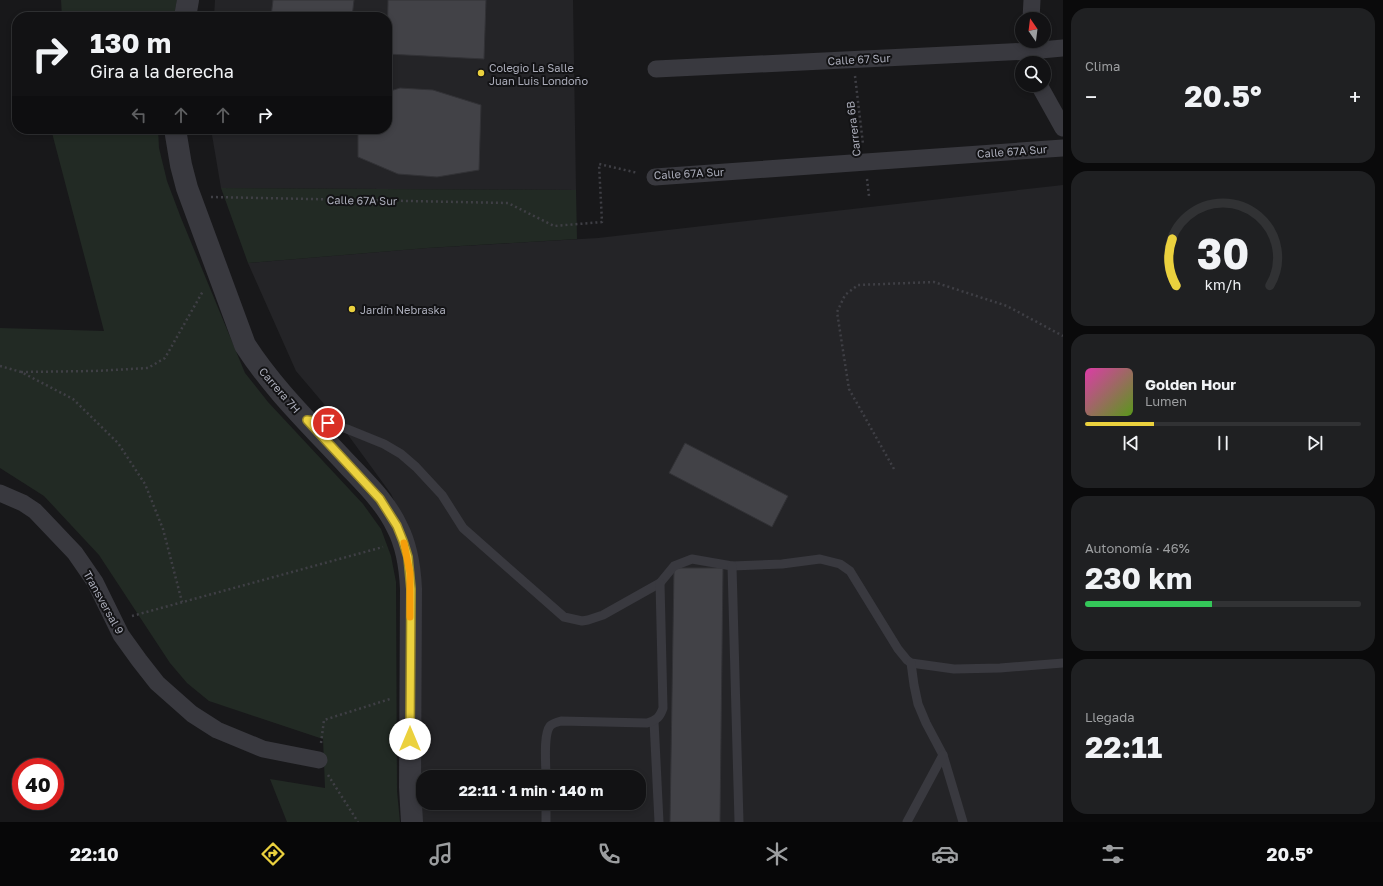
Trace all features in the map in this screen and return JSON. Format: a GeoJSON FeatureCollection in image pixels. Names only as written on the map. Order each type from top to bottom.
{"type":"FeatureCollection","features":[{"type":"Feature","properties":{"kind":"street"},"geometry":{"type":"LineString","coordinates":[[186,12],[188,0]]}},
{"type":"Feature","properties":{"kind":"street"},"geometry":{"type":"LineString","coordinates":[[1031,12],[1032,0]]}},
{"type":"Feature","properties":{"kind":"street","name":"Calle 67 Sur"},"geometry":{"type":"LineString","coordinates":[[656,69],[1030,52],[1063,48]]}},
{"type":"Feature","properties":{"kind":"street"},"geometry":{"type":"LineString","coordinates":[[1043,92],[1063,128]]}},
{"type":"Feature","properties":{"kind":"street","name":"Carrera 7H"},"geometry":{"type":"LineString","coordinates":[[176,134],[181,165],[191,197],[245,345],[256,362],[281,393],[380,499],[397,526],[403,541],[408,557],[410,573],[410,787],[412,822]]}},
{"type":"Feature","properties":{"kind":"street","name":"Calle 67A Sur"},"geometry":{"type":"LineString","coordinates":[[656,177],[1063,148]]}},
{"type":"Feature","properties":{"kind":"street","name":"Transversal 9"},"geometry":{"type":"LineString","coordinates":[[5,494],[35,511],[75,553],[95,582],[121,635],[157,682],[192,714],[217,730],[263,749],[319,760]]}},
{"type":"Feature","properties":{"kind":"lane"},"geometry":{"type":"LineString","coordinates":[[307,420],[328,423],[347,429],[366,436],[401,454],[416,467],[442,495],[463,528],[564,617],[582,621],[597,618],[618,608],[660,583],[674,566],[692,559],[732,566],[782,564],[820,560],[840,564],[850,571],[898,649],[911,663],[954,669],[1000,668],[1063,663]]}},
{"type":"Feature","properties":{"kind":"lane"},"geometry":{"type":"LineString","coordinates":[[732,566],[739,822]]}},
{"type":"Feature","properties":{"kind":"lane"},"geometry":{"type":"LineString","coordinates":[[546,770],[546,735],[549,727],[555,722],[647,723],[660,717],[663,708],[660,583]]}},
{"type":"Feature","properties":{"kind":"lane"},"geometry":{"type":"LineString","coordinates":[[911,663],[918,704],[943,755],[963,822]]}},
{"type":"Feature","properties":{"kind":"lane"},"geometry":{"type":"LineString","coordinates":[[654,721],[659,822]]}},
{"type":"Feature","properties":{"kind":"lane"},"geometry":{"type":"LineString","coordinates":[[907,822],[943,755]]}},
{"type":"Feature","properties":{"kind":"lane"},"geometry":{"type":"LineString","coordinates":[[546,810],[546,822]]}},
{"type":"Feature","properties":{"kind":"path","name":"Carrera 6B"},"geometry":{"type":"LineString","coordinates":[[853,59],[869,196]]}},
{"type":"Feature","properties":{"kind":"path","name":"Calle 67A Sur"},"geometry":{"type":"LineString","coordinates":[[191,197],[508,203],[554,226],[602,222],[600,164],[656,177]]}},
{"type":"Feature","properties":{"kind":"path"},"geometry":{"type":"LineString","coordinates":[[21,372],[95,371],[148,368],[165,358],[217,267]]}},
{"type":"Feature","properties":{"kind":"path"},"geometry":{"type":"LineString","coordinates":[[894,470],[849,389],[837,312],[845,295],[858,285],[934,282],[1007,306],[1063,336]]}},
{"type":"Feature","properties":{"kind":"path"},"geometry":{"type":"LineString","coordinates":[[0,366],[21,372],[73,399],[118,443],[145,484],[161,523],[182,602]]}},
{"type":"Feature","properties":{"kind":"path"},"geometry":{"type":"LineString","coordinates":[[114,621],[403,541]]}},
{"type":"Feature","properties":{"kind":"path"},"geometry":{"type":"LineString","coordinates":[[358,822],[319,760],[324,720],[410,693]]}},
{"type":"Feature","properties":{"kind":"shaded area"},"geometry":{"type":"Polygon","coordinates":[[[61,0],[177,0],[175,12],[62,12],[61,0]]]}},
{"type":"Feature","properties":{"kind":"shaded area","name":"Colegio La Salle Juan Luis Londoño"},"geometry":{"type":"Polygon","coordinates":[[[215,0],[573,0],[576,190],[221,188],[212,134],[392,134],[392,12],[214,12],[215,0]]]}},
{"type":"Feature","properties":{"kind":"shaded area"},"geometry":{"type":"Polygon","coordinates":[[[52,134],[158,134],[159,148],[167,181],[245,373],[268,402],[363,504],[381,529],[391,556],[396,582],[397,791],[400,822],[287,822],[270,779],[325,788],[323,739],[209,701],[187,683],[170,663],[99,555],[44,496],[0,468],[0,328],[104,331],[52,134]]]}},
{"type":"Feature","properties":{"kind":"shaded area"},"geometry":{"type":"Polygon","coordinates":[[[1063,185],[1063,822],[422,822],[422,810],[646,810],[646,770],[420,770],[411,535],[391,494],[335,417],[296,371],[248,263],[427,248],[598,238],[1063,185]]]}},
{"type":"Feature","properties":{"kind":"shaded area"},"geometry":{"type":"Polygon","coordinates":[[[221,188],[576,190],[577,239],[427,248],[248,263],[221,188]]]}},
{"type":"Feature","properties":{"kind":"building"},"geometry":{"type":"Polygon","coordinates":[[[273,0],[354,0],[353,12],[272,12],[273,0]]]}},
{"type":"Feature","properties":{"kind":"building"},"geometry":{"type":"Polygon","coordinates":[[[388,0],[486,0],[484,59],[392,54],[392,12],[388,12],[388,0]]]}},
{"type":"Feature","properties":{"kind":"building"},"geometry":{"type":"Polygon","coordinates":[[[400,88],[433,90],[481,105],[479,170],[437,177],[398,174],[358,157],[358,134],[392,134],[392,90],[400,88]]]}},
{"type":"Feature","properties":{"kind":"building"},"geometry":{"type":"Polygon","coordinates":[[[685,443],[788,496],[772,527],[669,473],[685,443]]]}},
{"type":"Feature","properties":{"kind":"building"},"geometry":{"type":"Polygon","coordinates":[[[674,568],[723,568],[720,822],[670,822],[674,568]]]}},
{"type":"Feature","properties":{"kind":"slow traffic"},"geometry":{"type":"LineString","coordinates":[[404,543],[410,573],[410,617]]}},
{"type":"Feature","properties":{"kind":"place","name":"Colegio La Salle Juan Luis Londoño"},"geometry":{"type":"Point","coordinates":[481,73]}},
{"type":"Feature","properties":{"kind":"place","name":"Jardín Nebraska"},"geometry":{"type":"Point","coordinates":[352,309]}},
{"type":"Feature","properties":{"kind":"route"},"geometry":{"type":"LineString","coordinates":[[328,423],[307,420],[380,499],[397,526],[408,557],[411,589],[410,739]]}}]}
